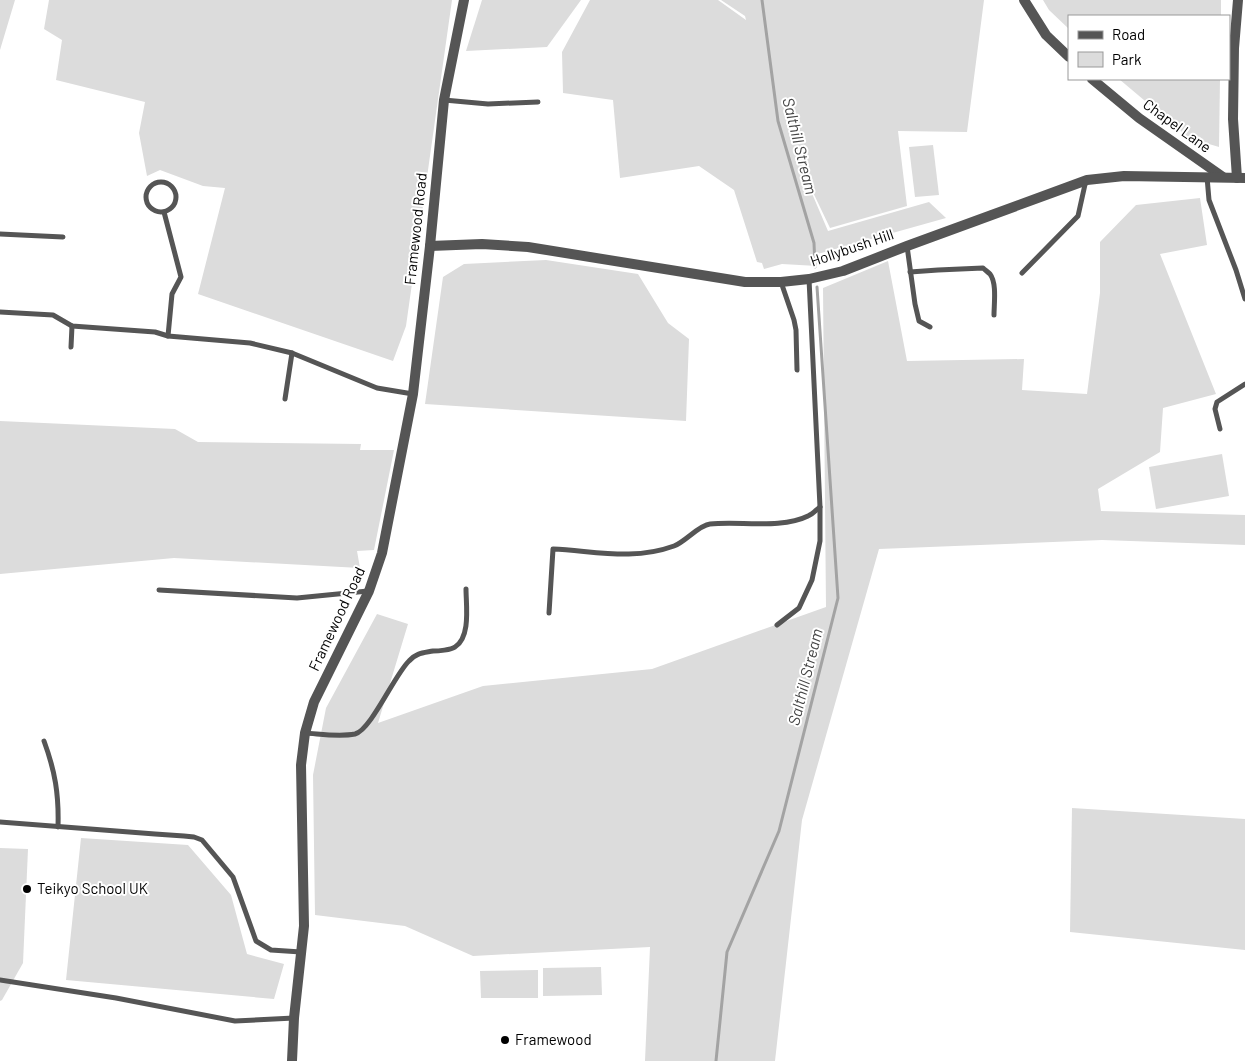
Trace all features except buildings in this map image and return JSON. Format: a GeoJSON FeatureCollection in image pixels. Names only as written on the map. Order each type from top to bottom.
{"type":"FeatureCollection","features":[{"type":"Feature","properties":{"kind":"street","name":"Framewood Road"},"geometry":{"type":"LineString","coordinates":[[292,1061],[294,1018],[304,926],[301,765],[305,733],[314,702],[369,591],[382,553],[413,394],[444,100],[464,0]]}},
{"type":"Feature","properties":{"kind":"street"},"geometry":{"type":"LineString","coordinates":[[1024,0],[1046,35],[1068,56]]}},
{"type":"Feature","properties":{"kind":"street"},"geometry":{"type":"LineString","coordinates":[[1238,0],[1234,48],[1233,119],[1241,178]]}},
{"type":"Feature","properties":{"kind":"street","name":"Chapel Lane"},"geometry":{"type":"LineString","coordinates":[[1093,80],[1139,118],[1223,177]]}},
{"type":"Feature","properties":{"kind":"street","name":"Hollybush Hill"},"geometry":{"type":"LineString","coordinates":[[430,246],[482,244],[528,247],[745,282],[781,282],[809,279],[843,271],[1086,180],[1124,176],[1241,178]]}},
{"type":"Feature","properties":{"kind":"lane"},"geometry":{"type":"LineString","coordinates":[[444,100],[488,104],[538,102]]}},
{"type":"Feature","properties":{"kind":"lane"},"geometry":{"type":"LineString","coordinates":[[1207,177],[1209,200],[1245,299]]}},
{"type":"Feature","properties":{"kind":"lane"},"geometry":{"type":"LineString","coordinates":[[1022,272],[1078,216],[1086,180]]}},
{"type":"Feature","properties":{"kind":"lane"},"geometry":{"type":"LineString","coordinates":[[160,182],[170,184],[174,188],[177,198],[173,208],[164,212],[154,211],[150,208],[146,199],[148,189],[160,182]]}},
{"type":"Feature","properties":{"kind":"lane"},"geometry":{"type":"LineString","coordinates":[[164,212],[181,277],[172,294],[168,336]]}},
{"type":"Feature","properties":{"kind":"lane"},"geometry":{"type":"LineString","coordinates":[[0,234],[63,236]]}},
{"type":"Feature","properties":{"kind":"lane"},"geometry":{"type":"LineString","coordinates":[[907,246],[919,321],[930,327]]}},
{"type":"Feature","properties":{"kind":"lane"},"geometry":{"type":"LineString","coordinates":[[910,272],[983,268],[990,273],[993,280],[994,315]]}},
{"type":"Feature","properties":{"kind":"lane"},"geometry":{"type":"LineString","coordinates":[[777,625],[799,608],[812,580],[820,541],[809,279]]}},
{"type":"Feature","properties":{"kind":"lane"},"geometry":{"type":"LineString","coordinates":[[781,282],[796,330],[797,370]]}},
{"type":"Feature","properties":{"kind":"lane"},"geometry":{"type":"LineString","coordinates":[[0,312],[53,315],[72,326],[155,332],[168,336],[250,343],[292,353],[377,388],[413,394]]}},
{"type":"Feature","properties":{"kind":"lane"},"geometry":{"type":"LineString","coordinates":[[71,347],[72,326]]}},
{"type":"Feature","properties":{"kind":"lane"},"geometry":{"type":"LineString","coordinates":[[285,399],[292,353]]}},
{"type":"Feature","properties":{"kind":"lane"},"geometry":{"type":"LineString","coordinates":[[1220,429],[1215,409],[1218,402],[1245,384]]}},
{"type":"Feature","properties":{"kind":"lane"},"geometry":{"type":"LineString","coordinates":[[549,613],[553,549],[602,554],[653,552],[676,545],[707,524],[779,523],[810,515],[820,507]]}},
{"type":"Feature","properties":{"kind":"lane"},"geometry":{"type":"LineString","coordinates":[[305,733],[335,736],[357,734],[369,722],[408,662],[419,653],[455,647],[461,640],[466,627],[466,589]]}},
{"type":"Feature","properties":{"kind":"lane"},"geometry":{"type":"LineString","coordinates":[[159,590],[297,598],[369,591]]}},
{"type":"Feature","properties":{"kind":"lane"},"geometry":{"type":"LineString","coordinates":[[44,741],[52,761],[56,780],[58,826]]}},
{"type":"Feature","properties":{"kind":"lane"},"geometry":{"type":"LineString","coordinates":[[0,822],[184,836],[202,840],[233,877],[256,941],[271,950],[301,952]]}},
{"type":"Feature","properties":{"kind":"lane"},"geometry":{"type":"LineString","coordinates":[[0,980],[116,998],[235,1021],[294,1018]]}},
{"type":"Feature","properties":{"kind":"green space"},"geometry":{"type":"Polygon","coordinates":[[[0,0],[15,0],[0,50],[0,0]]]}},
{"type":"Feature","properties":{"kind":"green space"},"geometry":{"type":"Polygon","coordinates":[[[49,0],[452,0],[406,326],[393,361],[198,294],[225,188],[203,186],[160,170],[147,176],[139,133],[145,102],[56,80],[62,40],[44,29],[49,0]]]}},
{"type":"Feature","properties":{"kind":"green space"},"geometry":{"type":"Polygon","coordinates":[[[482,0],[581,0],[547,47],[466,51],[482,0]]]}},
{"type":"Feature","properties":{"kind":"green space"},"geometry":{"type":"Polygon","coordinates":[[[590,0],[718,0],[746,20],[745,16],[721,0],[984,0],[967,132],[898,131],[907,206],[830,228],[799,163],[828,231],[929,202],[946,218],[814,255],[817,266],[782,264],[764,269],[762,263],[757,262],[734,190],[699,166],[620,178],[613,100],[563,93],[562,52],[590,0]]]}},
{"type":"Feature","properties":{"kind":"green space"},"geometry":{"type":"Polygon","coordinates":[[[1043,0],[1221,0],[1221,15],[1068,15],[1068,28],[1049,10],[1043,0]]]}},
{"type":"Feature","properties":{"kind":"green space"},"geometry":{"type":"Polygon","coordinates":[[[1120,80],[1220,80],[1219,147],[1189,138],[1120,80]]]}},
{"type":"Feature","properties":{"kind":"green space"},"geometry":{"type":"Polygon","coordinates":[[[933,145],[939,195],[915,197],[909,147],[933,145]]]}},
{"type":"Feature","properties":{"kind":"green space"},"geometry":{"type":"Polygon","coordinates":[[[1200,198],[1207,245],[1160,254],[1216,394],[1163,408],[1160,452],[1098,489],[1101,511],[1245,515],[1245,545],[1102,540],[879,549],[802,820],[775,1061],[645,1061],[650,947],[473,956],[405,926],[315,915],[313,775],[326,708],[377,614],[408,624],[378,723],[483,686],[652,669],[826,607],[823,288],[888,261],[907,361],[1024,359],[1022,390],[1087,394],[1100,293],[1100,242],[1136,205],[1200,198]]]}},
{"type":"Feature","properties":{"kind":"green space"},"geometry":{"type":"Polygon","coordinates":[[[546,260],[638,274],[668,323],[689,339],[686,421],[425,404],[443,277],[464,264],[546,260]]]}},
{"type":"Feature","properties":{"kind":"green space"},"geometry":{"type":"Polygon","coordinates":[[[0,421],[175,429],[198,442],[361,444],[360,450],[394,450],[374,550],[357,551],[360,568],[174,558],[0,574],[0,421]]]}},
{"type":"Feature","properties":{"kind":"green space"},"geometry":{"type":"Polygon","coordinates":[[[1222,454],[1229,496],[1156,509],[1149,467],[1222,454]]]}},
{"type":"Feature","properties":{"kind":"green space"},"geometry":{"type":"Polygon","coordinates":[[[1072,808],[1245,819],[1245,950],[1070,932],[1072,808]]]}},
{"type":"Feature","properties":{"kind":"green space"},"geometry":{"type":"Polygon","coordinates":[[[81,838],[188,845],[231,895],[247,954],[284,964],[274,999],[66,980],[81,838]]]}},
{"type":"Feature","properties":{"kind":"green space"},"geometry":{"type":"Polygon","coordinates":[[[0,848],[28,849],[23,963],[0,1001],[0,848]]]}},
{"type":"Feature","properties":{"kind":"green space"},"geometry":{"type":"Polygon","coordinates":[[[601,967],[602,995],[543,996],[543,968],[601,967]]]}},
{"type":"Feature","properties":{"kind":"green space"},"geometry":{"type":"Polygon","coordinates":[[[538,970],[538,998],[481,998],[480,971],[538,970]]]}},
{"type":"Feature","properties":{"kind":"waterway","name":"Salthill Stream"},"geometry":{"type":"LineString","coordinates":[[762,0],[778,121],[814,243],[815,267]]}},
{"type":"Feature","properties":{"kind":"waterway","name":"Salthill Stream"},"geometry":{"type":"LineString","coordinates":[[716,1061],[727,952],[779,831],[838,598],[817,287]]}},
{"type":"Feature","properties":{"kind":"place","name":"Teikyo School UK"},"geometry":{"type":"Point","coordinates":[27,889]}},
{"type":"Feature","properties":{"kind":"place","name":"Framewood"},"geometry":{"type":"Point","coordinates":[505,1040]}}]}
